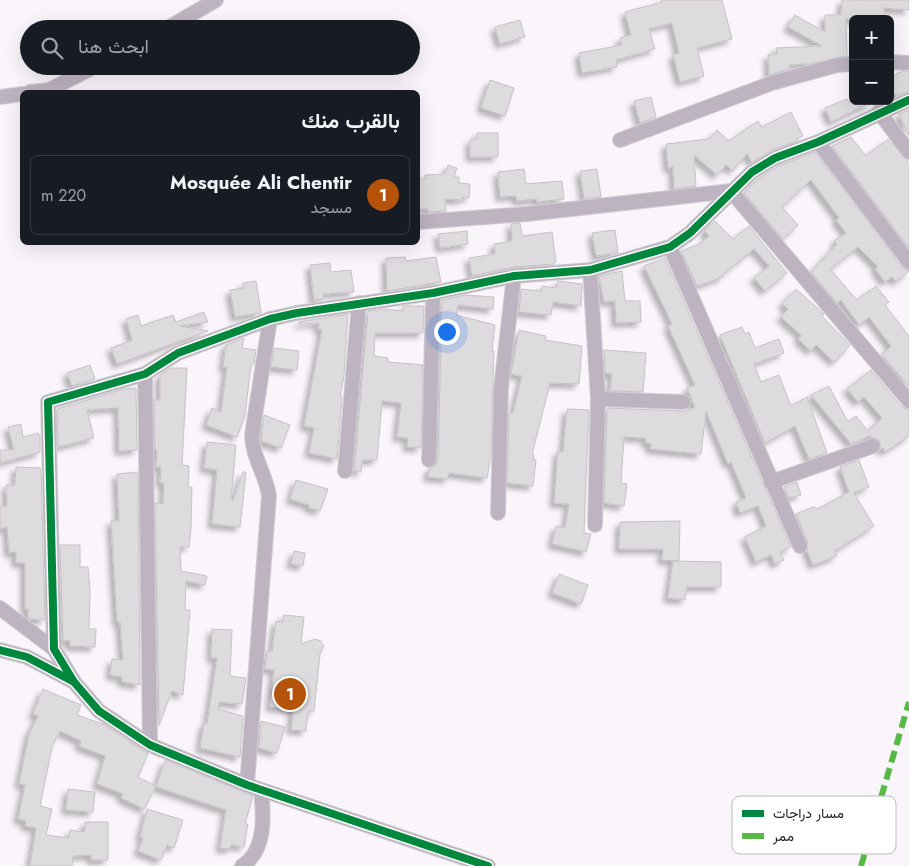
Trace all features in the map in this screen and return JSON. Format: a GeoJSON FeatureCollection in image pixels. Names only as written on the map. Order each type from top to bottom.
{"type":"FeatureCollection","features":[{"type":"Feature","properties":{"kind":"street"},"geometry":{"type":"LineString","coordinates":[[182,20],[216,0]]}},
{"type":"Feature","properties":{"kind":"street"},"geometry":{"type":"LineString","coordinates":[[894,62],[909,63]]}},
{"type":"Feature","properties":{"kind":"street"},"geometry":{"type":"LineString","coordinates":[[620,140],[772,83],[837,65],[849,64]]}},
{"type":"Feature","properties":{"kind":"street"},"geometry":{"type":"LineString","coordinates":[[49,90],[78,75]]}},
{"type":"Feature","properties":{"kind":"street"},"geometry":{"type":"LineString","coordinates":[[0,97],[20,94]]}},
{"type":"Feature","properties":{"kind":"street"},"geometry":{"type":"LineString","coordinates":[[54,649],[48,402],[145,374],[178,353],[270,319],[359,303],[434,293],[514,276],[590,270],[670,247],[700,223],[752,172],[776,158],[818,142],[879,112],[909,100]]}},
{"type":"Feature","properties":{"kind":"street"},"geometry":{"type":"LineString","coordinates":[[879,112],[909,152]]}},
{"type":"Feature","properties":{"kind":"street"},"geometry":{"type":"LineString","coordinates":[[818,142],[909,262]]}},
{"type":"Feature","properties":{"kind":"street"},"geometry":{"type":"LineString","coordinates":[[420,222],[527,214],[731,191]]}},
{"type":"Feature","properties":{"kind":"street"},"geometry":{"type":"LineString","coordinates":[[731,191],[909,401]]}},
{"type":"Feature","properties":{"kind":"street"},"geometry":{"type":"LineString","coordinates":[[670,247],[800,546]]}},
{"type":"Feature","properties":{"kind":"street"},"geometry":{"type":"LineString","coordinates":[[590,270],[598,400],[595,525]]}},
{"type":"Feature","properties":{"kind":"street"},"geometry":{"type":"LineString","coordinates":[[498,513],[501,388],[514,276]]}},
{"type":"Feature","properties":{"kind":"street"},"geometry":{"type":"LineString","coordinates":[[428,460],[434,293]]}},
{"type":"Feature","properties":{"kind":"street"},"geometry":{"type":"LineString","coordinates":[[345,471],[359,303]]}},
{"type":"Feature","properties":{"kind":"street"},"geometry":{"type":"LineString","coordinates":[[246,785],[269,496],[267,480],[252,449],[252,435],[270,319]]}},
{"type":"Feature","properties":{"kind":"street"},"geometry":{"type":"LineString","coordinates":[[145,374],[150,745]]}},
{"type":"Feature","properties":{"kind":"street"},"geometry":{"type":"LineString","coordinates":[[598,400],[683,402]]}},
{"type":"Feature","properties":{"kind":"street"},"geometry":{"type":"LineString","coordinates":[[771,482],[873,446]]}},
{"type":"Feature","properties":{"kind":"street"},"geometry":{"type":"LineString","coordinates":[[0,608],[54,649],[74,682],[99,711],[150,745],[246,785],[488,866]]}},
{"type":"Feature","properties":{"kind":"street"},"geometry":{"type":"LineString","coordinates":[[0,650],[27,658],[74,682]]}},
{"type":"Feature","properties":{"kind":"street"},"geometry":{"type":"LineString","coordinates":[[242,866],[251,860],[257,850],[263,808],[261,790]]}},
{"type":"Feature","properties":{"kind":"building"},"geometry":{"type":"Polygon","coordinates":[[[661,0],[722,0],[732,39],[697,48],[704,76],[680,82],[673,55],[679,53],[672,23],[649,29],[655,49],[616,60],[617,67],[582,73],[579,53],[622,45],[620,38],[631,35],[625,12],[662,2],[661,0]]]}},
{"type":"Feature","properties":{"kind":"building"},"geometry":{"type":"Polygon","coordinates":[[[842,0],[909,0],[909,10],[884,8],[884,15],[849,15],[849,19],[846,19],[847,56],[809,64],[789,65],[789,69],[769,75],[768,55],[777,54],[776,48],[822,46],[788,27],[795,15],[825,32],[825,15],[841,15],[842,0]]]}},
{"type":"Feature","properties":{"kind":"building"},"geometry":{"type":"Polygon","coordinates":[[[520,20],[525,37],[500,44],[495,27],[520,20]]]}},
{"type":"Feature","properties":{"kind":"building"},"geometry":{"type":"Polygon","coordinates":[[[903,71],[909,72],[909,91],[896,96],[894,93],[894,75],[903,71]]]}},
{"type":"Feature","properties":{"kind":"building"},"geometry":{"type":"Polygon","coordinates":[[[490,80],[514,88],[505,116],[481,108],[490,80]]]}},
{"type":"Feature","properties":{"kind":"building"},"geometry":{"type":"Polygon","coordinates":[[[651,97],[656,117],[640,123],[634,101],[651,97]]]}},
{"type":"Feature","properties":{"kind":"building"},"geometry":{"type":"Polygon","coordinates":[[[847,99],[849,105],[866,105],[831,122],[825,108],[847,99]]]}},
{"type":"Feature","properties":{"kind":"building"},"geometry":{"type":"Polygon","coordinates":[[[909,110],[909,137],[899,114],[909,110]]]}},
{"type":"Feature","properties":{"kind":"building"},"geometry":{"type":"Polygon","coordinates":[[[791,112],[803,136],[796,139],[797,141],[772,150],[752,162],[747,154],[732,171],[726,165],[717,175],[694,155],[696,186],[674,189],[673,167],[668,168],[666,144],[709,139],[717,130],[729,141],[758,121],[762,127],[791,112]]]}},
{"type":"Feature","properties":{"kind":"building"},"geometry":{"type":"Polygon","coordinates":[[[477,133],[498,133],[498,157],[470,157],[470,140],[477,139],[477,133]]]}},
{"type":"Feature","properties":{"kind":"building"},"geometry":{"type":"Polygon","coordinates":[[[851,137],[866,156],[888,139],[909,163],[909,248],[832,146],[851,137]]]}},
{"type":"Feature","properties":{"kind":"building"},"geometry":{"type":"Polygon","coordinates":[[[815,152],[902,267],[909,271],[896,282],[892,277],[885,282],[875,269],[878,267],[858,247],[830,269],[857,300],[876,286],[889,302],[885,305],[909,336],[909,387],[882,355],[891,346],[869,317],[859,325],[841,300],[837,303],[811,272],[837,244],[834,241],[846,233],[836,220],[839,218],[811,180],[782,207],[798,225],[783,239],[744,193],[758,179],[779,166],[815,152]]]}},
{"type":"Feature","properties":{"kind":"building"},"geometry":{"type":"Polygon","coordinates":[[[448,165],[457,168],[454,177],[459,177],[459,183],[470,184],[469,198],[462,197],[462,200],[445,199],[446,211],[428,212],[428,209],[420,209],[420,179],[426,179],[425,175],[445,174],[448,165]]]}},
{"type":"Feature","properties":{"kind":"building"},"geometry":{"type":"Polygon","coordinates":[[[524,169],[526,184],[562,181],[564,199],[537,202],[537,199],[517,201],[516,196],[500,197],[498,172],[524,169]]]}},
{"type":"Feature","properties":{"kind":"building"},"geometry":{"type":"Polygon","coordinates":[[[597,169],[601,197],[584,199],[580,171],[597,169]]]}},
{"type":"Feature","properties":{"kind":"building"},"geometry":{"type":"Polygon","coordinates":[[[715,221],[733,239],[749,226],[787,273],[765,291],[754,278],[769,266],[754,249],[722,275],[723,277],[697,286],[681,251],[700,244],[709,236],[704,231],[715,221]]]}},
{"type":"Feature","properties":{"kind":"building"},"geometry":{"type":"Polygon","coordinates":[[[520,223],[522,236],[552,232],[556,262],[554,264],[513,267],[472,276],[469,258],[495,254],[494,244],[512,241],[511,224],[520,223]]]}},
{"type":"Feature","properties":{"kind":"building"},"geometry":{"type":"Polygon","coordinates":[[[615,230],[618,253],[596,256],[592,233],[615,230]]]}},
{"type":"Feature","properties":{"kind":"building"},"geometry":{"type":"Polygon","coordinates":[[[467,231],[468,244],[440,248],[438,234],[467,231]]]}},
{"type":"Feature","properties":{"kind":"building"},"geometry":{"type":"Polygon","coordinates":[[[405,257],[406,261],[436,257],[441,282],[387,291],[386,258],[405,257]]]}},
{"type":"Feature","properties":{"kind":"building"},"geometry":{"type":"Polygon","coordinates":[[[665,258],[791,547],[780,552],[784,560],[775,564],[771,555],[756,562],[745,537],[766,526],[758,506],[740,513],[736,502],[746,498],[731,462],[728,464],[706,411],[701,454],[650,449],[651,444],[646,443],[646,438],[624,437],[621,483],[627,484],[624,506],[604,503],[607,408],[683,411],[695,408],[687,388],[695,385],[668,326],[672,324],[644,266],[665,258]]]}},
{"type":"Feature","properties":{"kind":"building"},"geometry":{"type":"Polygon","coordinates":[[[330,263],[331,272],[351,270],[354,292],[323,294],[323,299],[314,300],[310,265],[330,263]]]}},
{"type":"Feature","properties":{"kind":"building"},"geometry":{"type":"Polygon","coordinates":[[[622,271],[625,301],[640,301],[641,322],[616,323],[615,301],[604,302],[599,276],[622,271]]]}},
{"type":"Feature","properties":{"kind":"building"},"geometry":{"type":"Polygon","coordinates":[[[256,281],[261,313],[235,317],[230,290],[244,288],[243,283],[256,281]]]}},
{"type":"Feature","properties":{"kind":"building"},"geometry":{"type":"Polygon","coordinates":[[[558,281],[582,284],[581,306],[553,302],[551,315],[519,312],[521,289],[541,291],[542,286],[556,288],[558,281]]]}},
{"type":"Feature","properties":{"kind":"building"},"geometry":{"type":"Polygon","coordinates":[[[796,289],[824,314],[822,316],[850,345],[834,362],[816,345],[811,351],[798,339],[801,335],[781,317],[788,309],[782,304],[796,289]]]}},
{"type":"Feature","properties":{"kind":"building"},"geometry":{"type":"Polygon","coordinates":[[[465,295],[494,297],[493,309],[458,305],[456,315],[495,325],[492,351],[494,351],[491,455],[487,478],[449,473],[448,479],[428,477],[429,469],[436,465],[438,460],[442,300],[465,295]]]}},
{"type":"Feature","properties":{"kind":"building"},"geometry":{"type":"Polygon","coordinates":[[[403,306],[424,306],[423,333],[375,333],[374,356],[388,358],[388,362],[423,365],[421,448],[407,447],[408,438],[397,437],[401,403],[382,401],[377,460],[362,460],[361,472],[354,471],[368,311],[385,309],[403,311],[403,306]]]}},
{"type":"Feature","properties":{"kind":"building"},"geometry":{"type":"Polygon","coordinates":[[[204,312],[208,322],[180,326],[208,331],[117,364],[111,348],[132,340],[126,319],[138,315],[141,326],[173,315],[176,322],[204,312]]]}},
{"type":"Feature","properties":{"kind":"building"},"geometry":{"type":"Polygon","coordinates":[[[348,314],[344,376],[340,397],[342,397],[337,459],[309,453],[314,428],[304,426],[322,330],[318,329],[319,323],[299,324],[299,322],[348,314]]]}},
{"type":"Feature","properties":{"kind":"building"},"geometry":{"type":"Polygon","coordinates":[[[742,327],[745,334],[749,332],[755,348],[779,339],[784,353],[754,364],[761,382],[779,375],[791,406],[807,397],[827,453],[809,459],[795,426],[765,443],[720,335],[742,327]]]}},
{"type":"Feature","properties":{"kind":"building"},"geometry":{"type":"Polygon","coordinates":[[[519,330],[546,336],[545,340],[582,346],[579,384],[550,383],[532,454],[534,455],[533,460],[536,460],[533,486],[507,483],[509,413],[513,413],[522,376],[511,374],[519,330]]]}},
{"type":"Feature","properties":{"kind":"building"},"geometry":{"type":"Polygon","coordinates":[[[244,338],[242,348],[256,350],[254,364],[251,364],[245,416],[237,437],[206,425],[212,408],[221,412],[227,367],[223,367],[226,345],[244,338]]]}},
{"type":"Feature","properties":{"kind":"building"},"geometry":{"type":"Polygon","coordinates":[[[274,348],[299,351],[297,370],[271,367],[274,348]]]}},
{"type":"Feature","properties":{"kind":"building"},"geometry":{"type":"Polygon","coordinates":[[[604,350],[646,353],[643,392],[610,391],[612,374],[605,373],[604,350]]]}},
{"type":"Feature","properties":{"kind":"building"},"geometry":{"type":"Polygon","coordinates":[[[90,365],[95,379],[72,386],[67,373],[90,365]]]}},
{"type":"Feature","properties":{"kind":"building"},"geometry":{"type":"Polygon","coordinates":[[[171,368],[187,368],[182,465],[189,466],[188,487],[192,487],[191,528],[189,547],[180,547],[181,571],[207,576],[205,585],[186,581],[185,610],[190,610],[183,695],[172,691],[159,725],[155,503],[163,504],[164,483],[160,483],[161,467],[156,467],[157,450],[155,450],[154,400],[160,400],[160,375],[171,368]]]}},
{"type":"Feature","properties":{"kind":"building"},"geometry":{"type":"Polygon","coordinates":[[[871,370],[902,407],[909,410],[909,436],[885,452],[883,448],[881,450],[879,440],[869,436],[851,444],[811,395],[829,386],[848,422],[856,416],[868,431],[882,418],[864,397],[858,402],[847,389],[871,370]]]}},
{"type":"Feature","properties":{"kind":"building"},"geometry":{"type":"Polygon","coordinates":[[[136,388],[137,450],[119,451],[118,408],[87,410],[94,438],[58,447],[57,409],[124,389],[136,388]]]}},
{"type":"Feature","properties":{"kind":"building"},"geometry":{"type":"Polygon","coordinates":[[[567,409],[589,410],[584,533],[591,534],[586,552],[552,544],[556,526],[565,528],[569,504],[554,503],[558,451],[563,452],[567,409]]]}},
{"type":"Feature","properties":{"kind":"building"},"geometry":{"type":"Polygon","coordinates":[[[264,415],[290,425],[281,448],[261,441],[264,415]]]}},
{"type":"Feature","properties":{"kind":"building"},"geometry":{"type":"Polygon","coordinates":[[[21,424],[23,437],[38,433],[40,436],[40,452],[0,463],[0,450],[14,450],[8,427],[21,424]]]}},
{"type":"Feature","properties":{"kind":"building"},"geometry":{"type":"Polygon","coordinates":[[[207,442],[236,445],[231,499],[233,500],[243,472],[246,472],[240,527],[212,524],[217,470],[204,468],[207,442]]]}},
{"type":"Feature","properties":{"kind":"building"},"geometry":{"type":"Polygon","coordinates":[[[859,460],[869,487],[854,493],[874,526],[835,551],[837,556],[813,565],[807,551],[808,543],[796,514],[813,507],[818,509],[849,492],[840,467],[859,460]]]}},
{"type":"Feature","properties":{"kind":"building"},"geometry":{"type":"Polygon","coordinates":[[[16,467],[41,468],[45,620],[28,619],[28,609],[25,609],[25,563],[16,563],[16,552],[9,553],[7,527],[0,529],[0,507],[7,506],[6,485],[15,485],[16,467]]]}},
{"type":"Feature","properties":{"kind":"building"},"geometry":{"type":"Polygon","coordinates":[[[138,472],[140,685],[122,682],[122,677],[110,675],[112,659],[123,660],[120,622],[117,622],[111,521],[119,521],[117,474],[138,472]]]}},
{"type":"Feature","properties":{"kind":"building"},"geometry":{"type":"Polygon","coordinates":[[[296,480],[328,489],[320,511],[290,499],[296,480]]]}},
{"type":"Feature","properties":{"kind":"building"},"geometry":{"type":"Polygon","coordinates":[[[797,482],[801,495],[789,498],[784,487],[797,482]]]}},
{"type":"Feature","properties":{"kind":"building"},"geometry":{"type":"Polygon","coordinates":[[[680,521],[679,561],[662,560],[663,549],[619,549],[620,522],[680,521]]]}},
{"type":"Feature","properties":{"kind":"building"},"geometry":{"type":"Polygon","coordinates":[[[60,545],[80,545],[80,567],[88,567],[90,591],[89,629],[96,629],[95,647],[70,646],[70,640],[63,641],[60,545]]]}},
{"type":"Feature","properties":{"kind":"building"},"geometry":{"type":"Polygon","coordinates":[[[294,551],[305,553],[303,566],[291,564],[294,551]]]}},
{"type":"Feature","properties":{"kind":"building"},"geometry":{"type":"Polygon","coordinates":[[[673,561],[721,562],[721,587],[687,587],[685,600],[668,598],[673,561]]]}},
{"type":"Feature","properties":{"kind":"building"},"geometry":{"type":"Polygon","coordinates":[[[559,574],[588,585],[581,604],[552,593],[559,574]]]}},
{"type":"Feature","properties":{"kind":"building"},"geometry":{"type":"Polygon","coordinates":[[[284,615],[304,617],[301,644],[315,639],[321,641],[324,646],[320,654],[314,711],[308,711],[306,731],[291,730],[293,709],[270,707],[274,670],[265,669],[267,651],[272,651],[276,621],[283,622],[284,615]]]}},
{"type":"Feature","properties":{"kind":"building"},"geometry":{"type":"Polygon","coordinates":[[[212,629],[232,630],[230,676],[246,678],[242,704],[219,702],[218,709],[243,716],[240,757],[200,748],[204,723],[207,724],[217,658],[211,658],[212,629]]]}},
{"type":"Feature","properties":{"kind":"building"},"geometry":{"type":"Polygon","coordinates":[[[43,689],[81,705],[77,715],[103,724],[148,754],[138,777],[156,786],[144,809],[121,798],[123,794],[97,784],[105,756],[79,746],[81,741],[60,731],[52,747],[40,806],[52,809],[46,835],[69,838],[70,830],[85,832],[85,822],[108,822],[108,860],[91,860],[91,855],[73,856],[72,866],[30,866],[36,828],[25,826],[26,821],[18,819],[25,785],[19,784],[29,734],[38,716],[33,714],[43,689]]]}},
{"type":"Feature","properties":{"kind":"building"},"geometry":{"type":"Polygon","coordinates":[[[261,721],[285,727],[277,753],[259,748],[261,721]]]}},
{"type":"Feature","properties":{"kind":"building"},"geometry":{"type":"Polygon","coordinates":[[[165,760],[253,796],[245,824],[248,824],[244,847],[231,845],[230,849],[220,848],[226,810],[156,787],[165,760]]]}},
{"type":"Feature","properties":{"kind":"building"},"geometry":{"type":"Polygon","coordinates":[[[68,789],[95,792],[93,812],[66,810],[68,789]]]}},
{"type":"Feature","properties":{"kind":"building"},"geometry":{"type":"Polygon","coordinates":[[[147,809],[183,820],[174,848],[167,845],[161,860],[138,851],[143,838],[140,837],[147,809]]]}},
{"type":"Feature","properties":{"kind":"marked path"},"geometry":{"type":"LineString","coordinates":[[881,796],[909,702]]}},
{"type":"Feature","properties":{"kind":"marked path"},"geometry":{"type":"LineString","coordinates":[[861,866],[865,854]]}},
{"type":"Feature","properties":{"kind":"cycle path"},"geometry":{"type":"LineString","coordinates":[[74,682],[54,649],[48,402],[145,374],[178,353],[270,319],[297,313],[433,293],[514,276],[590,270],[670,247],[690,233],[752,172],[775,158],[818,142],[909,100]]}},
{"type":"Feature","properties":{"kind":"cycle path"},"geometry":{"type":"LineString","coordinates":[[0,650],[27,657],[74,682],[99,711],[150,745],[247,785],[488,866]]}},
{"type":"Feature","properties":{"kind":"place","name":"Mosquée Ali Chentir"},"geometry":{"type":"Point","coordinates":[290,694]}}]}
